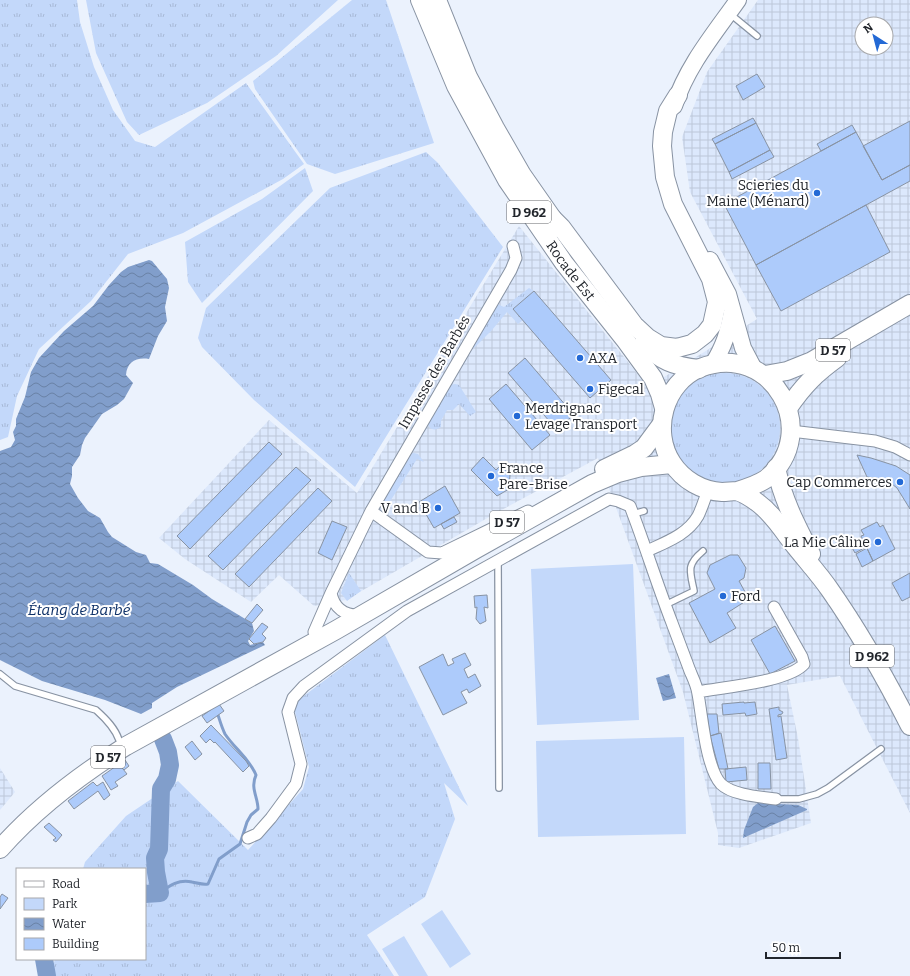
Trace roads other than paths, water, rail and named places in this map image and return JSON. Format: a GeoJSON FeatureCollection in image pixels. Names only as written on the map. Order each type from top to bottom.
{"type":"FeatureCollection","features":[{"type":"Feature","properties":{"kind":"main road","name":"Rocade Est"},"geometry":{"type":"LineString","coordinates":[[420,0],[456,86],[507,180],[564,263],[626,341],[653,378],[660,394],[663,417]]}},
{"type":"Feature","properties":{"kind":"main road","name":"Rocade Est"},"geometry":{"type":"LineString","coordinates":[[437,0],[468,77],[495,128],[522,175],[552,218],[562,236],[635,333],[653,353],[665,361],[681,367],[706,366]]}},
{"type":"Feature","properties":{"kind":"main road"},"geometry":{"type":"LineString","coordinates":[[732,309],[729,331],[723,348],[706,366],[684,378],[672,392],[663,417],[662,439],[672,464],[682,475],[694,484],[708,490],[722,492],[737,491],[752,487],[765,479],[776,468],[786,451],[791,431],[788,408],[779,390],[759,372],[743,348],[728,294],[682,207],[674,185],[669,163],[669,122],[678,95],[693,63],[738,0]]}},
{"type":"Feature","properties":{"kind":"main road"},"geometry":{"type":"LineString","coordinates":[[552,218],[561,227],[634,325],[648,338],[661,346],[677,348],[692,344],[705,334],[712,326],[717,302],[711,279],[673,204],[665,177],[662,146],[663,132],[668,111],[678,95]]}},
{"type":"Feature","properties":{"kind":"main road","name":"D 57"},"geometry":{"type":"LineString","coordinates":[[759,372],[787,371],[812,361],[903,309]]}},
{"type":"Feature","properties":{"kind":"main road","name":"D 57"},"geometry":{"type":"LineString","coordinates":[[788,408],[802,388],[819,371],[903,309]]}},
{"type":"Feature","properties":{"kind":"main road"},"geometry":{"type":"LineString","coordinates":[[706,366],[734,364],[759,372]]}},
{"type":"Feature","properties":{"kind":"main road","name":"D 57"},"geometry":{"type":"LineString","coordinates":[[0,849],[16,830],[56,796],[102,761],[355,614],[528,511],[582,480],[635,454],[644,448],[663,417]]}},
{"type":"Feature","properties":{"kind":"main road","name":"D 57"},"geometry":{"type":"LineString","coordinates":[[0,832],[52,785],[90,758],[228,678],[314,632],[355,614],[476,549],[592,484],[618,473],[641,467],[672,464]]}},
{"type":"Feature","properties":{"kind":"main road","name":"D 962"},"geometry":{"type":"LineString","coordinates":[[776,468],[780,488],[788,509],[828,588]]}},
{"type":"Feature","properties":{"kind":"main road","name":"D 962"},"geometry":{"type":"LineString","coordinates":[[737,491],[758,503],[774,518],[828,588],[867,648],[910,726]]}},
{"type":"Feature","properties":{"kind":"street","name":"Impasse des Barbés"},"geometry":{"type":"LineString","coordinates":[[314,632],[331,593],[371,511],[511,270],[516,258],[513,246]]}},
{"type":"Feature","properties":{"kind":"street"},"geometry":{"type":"LineString","coordinates":[[791,431],[875,440],[895,447],[910,455]]}},
{"type":"Feature","properties":{"kind":"street"},"geometry":{"type":"LineString","coordinates":[[647,551],[681,535],[692,525],[698,515],[708,490]]}},
{"type":"Feature","properties":{"kind":"street"},"geometry":{"type":"LineString","coordinates":[[248,838],[257,834],[262,829],[296,784],[301,764],[288,712],[293,698],[304,686],[407,611],[609,499],[630,506],[639,512],[647,551],[665,605],[698,692],[707,751],[715,774],[721,784],[732,790],[749,796],[776,799]]}},
{"type":"Feature","properties":{"kind":"street"},"geometry":{"type":"LineString","coordinates":[[371,511],[428,552],[442,553],[477,534],[528,511]]}},
{"type":"Feature","properties":{"kind":"street"},"geometry":{"type":"LineString","coordinates":[[331,593],[332,599],[336,606],[355,614]]}},
{"type":"Feature","properties":{"kind":"street"},"geometry":{"type":"LineString","coordinates":[[698,692],[771,679],[799,670],[804,664],[802,657],[774,607]]}},
{"type":"Feature","properties":{"kind":"lane"},"geometry":{"type":"LineString","coordinates":[[729,13],[757,36]]}},
{"type":"Feature","properties":{"kind":"lane"},"geometry":{"type":"LineString","coordinates":[[665,605],[694,591],[690,571],[694,558],[703,551]]}},
{"type":"Feature","properties":{"kind":"lane"},"geometry":{"type":"LineString","coordinates":[[498,561],[499,788]]}},
{"type":"Feature","properties":{"kind":"lane"},"geometry":{"type":"LineString","coordinates":[[0,674],[15,686],[96,710],[104,717],[115,731],[119,740]]}},
{"type":"Feature","properties":{"kind":"lane"},"geometry":{"type":"LineString","coordinates":[[776,799],[799,799],[817,794],[828,788],[881,749]]}},
{"type":"Feature","properties":{"kind":"water","name":"Étang de Barbé"},"geometry":{"type":"Polygon","coordinates":[[[149,260],[152,261],[167,279],[169,288],[165,307],[167,321],[158,336],[149,359],[133,361],[128,367],[126,375],[133,383],[124,399],[102,414],[85,438],[80,455],[72,467],[70,484],[88,511],[100,518],[112,537],[136,552],[146,555],[150,563],[158,564],[252,623],[254,631],[248,641],[250,645],[263,642],[265,645],[177,687],[152,703],[152,708],[141,714],[105,700],[42,681],[0,660],[0,451],[11,447],[15,440],[13,432],[16,426],[16,419],[25,397],[31,372],[39,358],[64,331],[93,306],[121,272],[128,267],[149,260]]]}},
{"type":"Feature","properties":{"kind":"water"},"geometry":{"type":"Polygon","coordinates":[[[669,674],[676,698],[663,701],[656,678],[669,674]]]}},
{"type":"Feature","properties":{"kind":"water"},"geometry":{"type":"Polygon","coordinates":[[[758,803],[798,805],[807,810],[743,838],[744,830],[753,807],[758,803]]]}},
{"type":"Feature","properties":{"kind":"waterway"},"geometry":{"type":"LineString","coordinates":[[160,893],[171,885],[183,881],[208,884],[219,859],[240,844],[247,822],[251,815],[258,809],[254,788],[254,780],[256,775],[249,763],[225,734],[218,715]]}},
{"type":"Feature","properties":{"kind":"waterway"},"geometry":{"type":"LineString","coordinates":[[146,894],[160,893],[155,858],[159,849],[161,789],[167,779],[170,765],[168,752],[163,739]]}},
{"type":"Feature","properties":{"kind":"waterway"},"geometry":{"type":"LineString","coordinates":[[44,960],[47,976]]}},
{"type":"Feature","properties":{"kind":"place","name":"Scieries du Maine (Ménard)"},"geometry":{"type":"Point","coordinates":[817,193]}},
{"type":"Feature","properties":{"kind":"place","name":"AXA"},"geometry":{"type":"Point","coordinates":[580,358]}},
{"type":"Feature","properties":{"kind":"place","name":"Figecal"},"geometry":{"type":"Point","coordinates":[590,389]}},
{"type":"Feature","properties":{"kind":"place","name":"Merdrignac Levage Transport"},"geometry":{"type":"Point","coordinates":[517,416]}},
{"type":"Feature","properties":{"kind":"place","name":"France Pare-Brise"},"geometry":{"type":"Point","coordinates":[491,476]}},
{"type":"Feature","properties":{"kind":"place","name":"Cap Commerces"},"geometry":{"type":"Point","coordinates":[900,482]}},
{"type":"Feature","properties":{"kind":"place","name":"V and B"},"geometry":{"type":"Point","coordinates":[438,508]}},
{"type":"Feature","properties":{"kind":"place","name":"La Mie Câline"},"geometry":{"type":"Point","coordinates":[878,542]}},
{"type":"Feature","properties":{"kind":"place","name":"Ford"},"geometry":{"type":"Point","coordinates":[723,596]}}]}
